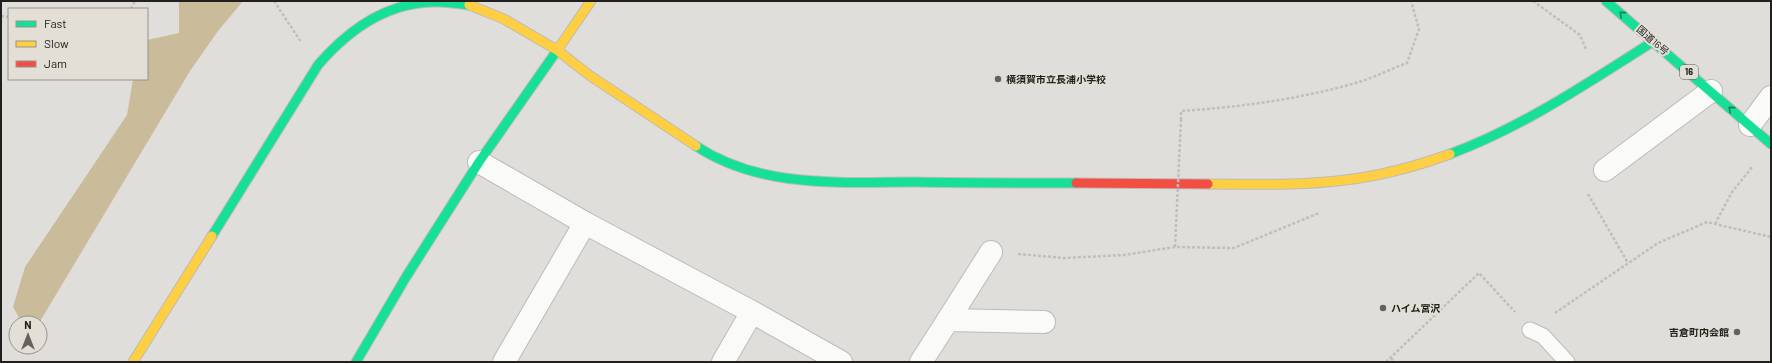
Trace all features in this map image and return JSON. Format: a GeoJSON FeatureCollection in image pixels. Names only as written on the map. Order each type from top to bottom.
{"type":"FeatureCollection","features":[{"type":"Feature","properties":{"kind":"main road"},"geometry":{"type":"LineString","coordinates":[[356,362],[406,277],[479,162],[591,1]]}},
{"type":"Feature","properties":{"kind":"main road","name":"国道16号"},"geometry":{"type":"LineString","coordinates":[[1606,1],[1654,41],[1771,144]]}},
{"type":"Feature","properties":{"kind":"main road"},"geometry":{"type":"LineString","coordinates":[[133,362],[318,65],[335,45],[354,29],[380,14],[409,6],[438,2],[471,5],[504,19],[557,50],[589,75],[711,156],[750,172],[790,180],[842,182],[1233,184],[1329,182],[1379,175],[1428,161],[1480,142],[1534,114],[1654,41]]}},
{"type":"Feature","properties":{"kind":"street"},"geometry":{"type":"LineString","coordinates":[[1605,170],[1711,91]]}},
{"type":"Feature","properties":{"kind":"street"},"geometry":{"type":"LineString","coordinates":[[1750,125],[1771,97]]}},
{"type":"Feature","properties":{"kind":"street"},"geometry":{"type":"LineString","coordinates":[[479,162],[585,223],[752,312],[841,362]]}},
{"type":"Feature","properties":{"kind":"street"},"geometry":{"type":"LineString","coordinates":[[504,362],[585,223]]}},
{"type":"Feature","properties":{"kind":"street"},"geometry":{"type":"LineString","coordinates":[[921,362],[991,252]]}},
{"type":"Feature","properties":{"kind":"street"},"geometry":{"type":"LineString","coordinates":[[723,362],[752,312]]}},
{"type":"Feature","properties":{"kind":"street"},"geometry":{"type":"LineString","coordinates":[[948,320],[1044,322]]}},
{"type":"Feature","properties":{"kind":"lane"},"geometry":{"type":"LineString","coordinates":[[1530,330],[1543,336],[1567,362]]}},
{"type":"Feature","properties":{"kind":"path"},"geometry":{"type":"LineString","coordinates":[[274,1],[304,47],[318,65]]}},
{"type":"Feature","properties":{"kind":"path"},"geometry":{"type":"LineString","coordinates":[[1175,247],[1181,111],[1220,109],[1294,98],[1360,81],[1407,63],[1419,29],[1412,1]]}},
{"type":"Feature","properties":{"kind":"path"},"geometry":{"type":"LineString","coordinates":[[1533,1],[1580,36],[1597,77]]}},
{"type":"Feature","properties":{"kind":"path"},"geometry":{"type":"LineString","coordinates":[[1716,224],[1732,192],[1757,160]]}},
{"type":"Feature","properties":{"kind":"path"},"geometry":{"type":"LineString","coordinates":[[991,252],[1064,258],[1124,254],[1175,247],[1234,248],[1328,209],[1329,182]]}},
{"type":"Feature","properties":{"kind":"path"},"geometry":{"type":"LineString","coordinates":[[1587,192],[1628,263]]}},
{"type":"Feature","properties":{"kind":"path"},"geometry":{"type":"LineString","coordinates":[[1386,362],[1479,273],[1530,330],[1658,242],[1707,222],[1771,237]]}},
{"type":"Feature","properties":{"kind":"path"},"geometry":{"type":"LineString","coordinates":[[1391,358],[1394,362]]}},
{"type":"Feature","properties":{"kind":"shaded area"},"geometry":{"type":"Polygon","coordinates":[[[179,1],[243,1],[218,31],[190,71],[44,315],[18,315],[13,307],[25,267],[127,115],[133,80],[148,80],[148,40],[179,33],[179,1]]]}},
{"type":"Feature","properties":{"kind":"traffic: fast"},"geometry":{"type":"LineString","coordinates":[[1606,1],[1771,144]]}},
{"type":"Feature","properties":{"kind":"traffic: fast"},"geometry":{"type":"LineString","coordinates":[[212,236],[318,65],[343,40],[356,29],[371,20],[386,12],[403,6],[438,2],[469,5]]}},
{"type":"Feature","properties":{"kind":"traffic: fast"},"geometry":{"type":"LineString","coordinates":[[1450,154],[1504,131],[1555,103],[1654,41]]}},
{"type":"Feature","properties":{"kind":"traffic: fast"},"geometry":{"type":"LineString","coordinates":[[356,362],[406,277],[479,162],[558,49]]}},
{"type":"Feature","properties":{"kind":"traffic: fast"},"geometry":{"type":"LineString","coordinates":[[696,146],[721,160],[747,170],[802,180],[830,182],[1076,183]]}},
{"type":"Feature","properties":{"kind":"traffic: slow"},"geometry":{"type":"LineString","coordinates":[[558,49],[591,1]]}},
{"type":"Feature","properties":{"kind":"traffic: slow"},"geometry":{"type":"LineString","coordinates":[[469,5],[504,19],[557,50],[589,75],[696,146]]}},
{"type":"Feature","properties":{"kind":"traffic: slow"},"geometry":{"type":"LineString","coordinates":[[1208,184],[1293,184],[1345,180],[1398,170],[1425,163],[1450,154]]}},
{"type":"Feature","properties":{"kind":"traffic: slow"},"geometry":{"type":"LineString","coordinates":[[133,362],[212,236]]}},
{"type":"Feature","properties":{"kind":"traffic: jam"},"geometry":{"type":"LineString","coordinates":[[1076,183],[1208,184]]}},
{"type":"Feature","properties":{"kind":"place","name":"横須賀市立長浦小学校"},"geometry":{"type":"Point","coordinates":[998,79]}},
{"type":"Feature","properties":{"kind":"place","name":"ハイム宮沢"},"geometry":{"type":"Point","coordinates":[1383,308]}},
{"type":"Feature","properties":{"kind":"place","name":"吉倉町内会館"},"geometry":{"type":"Point","coordinates":[1737,332]}}]}
